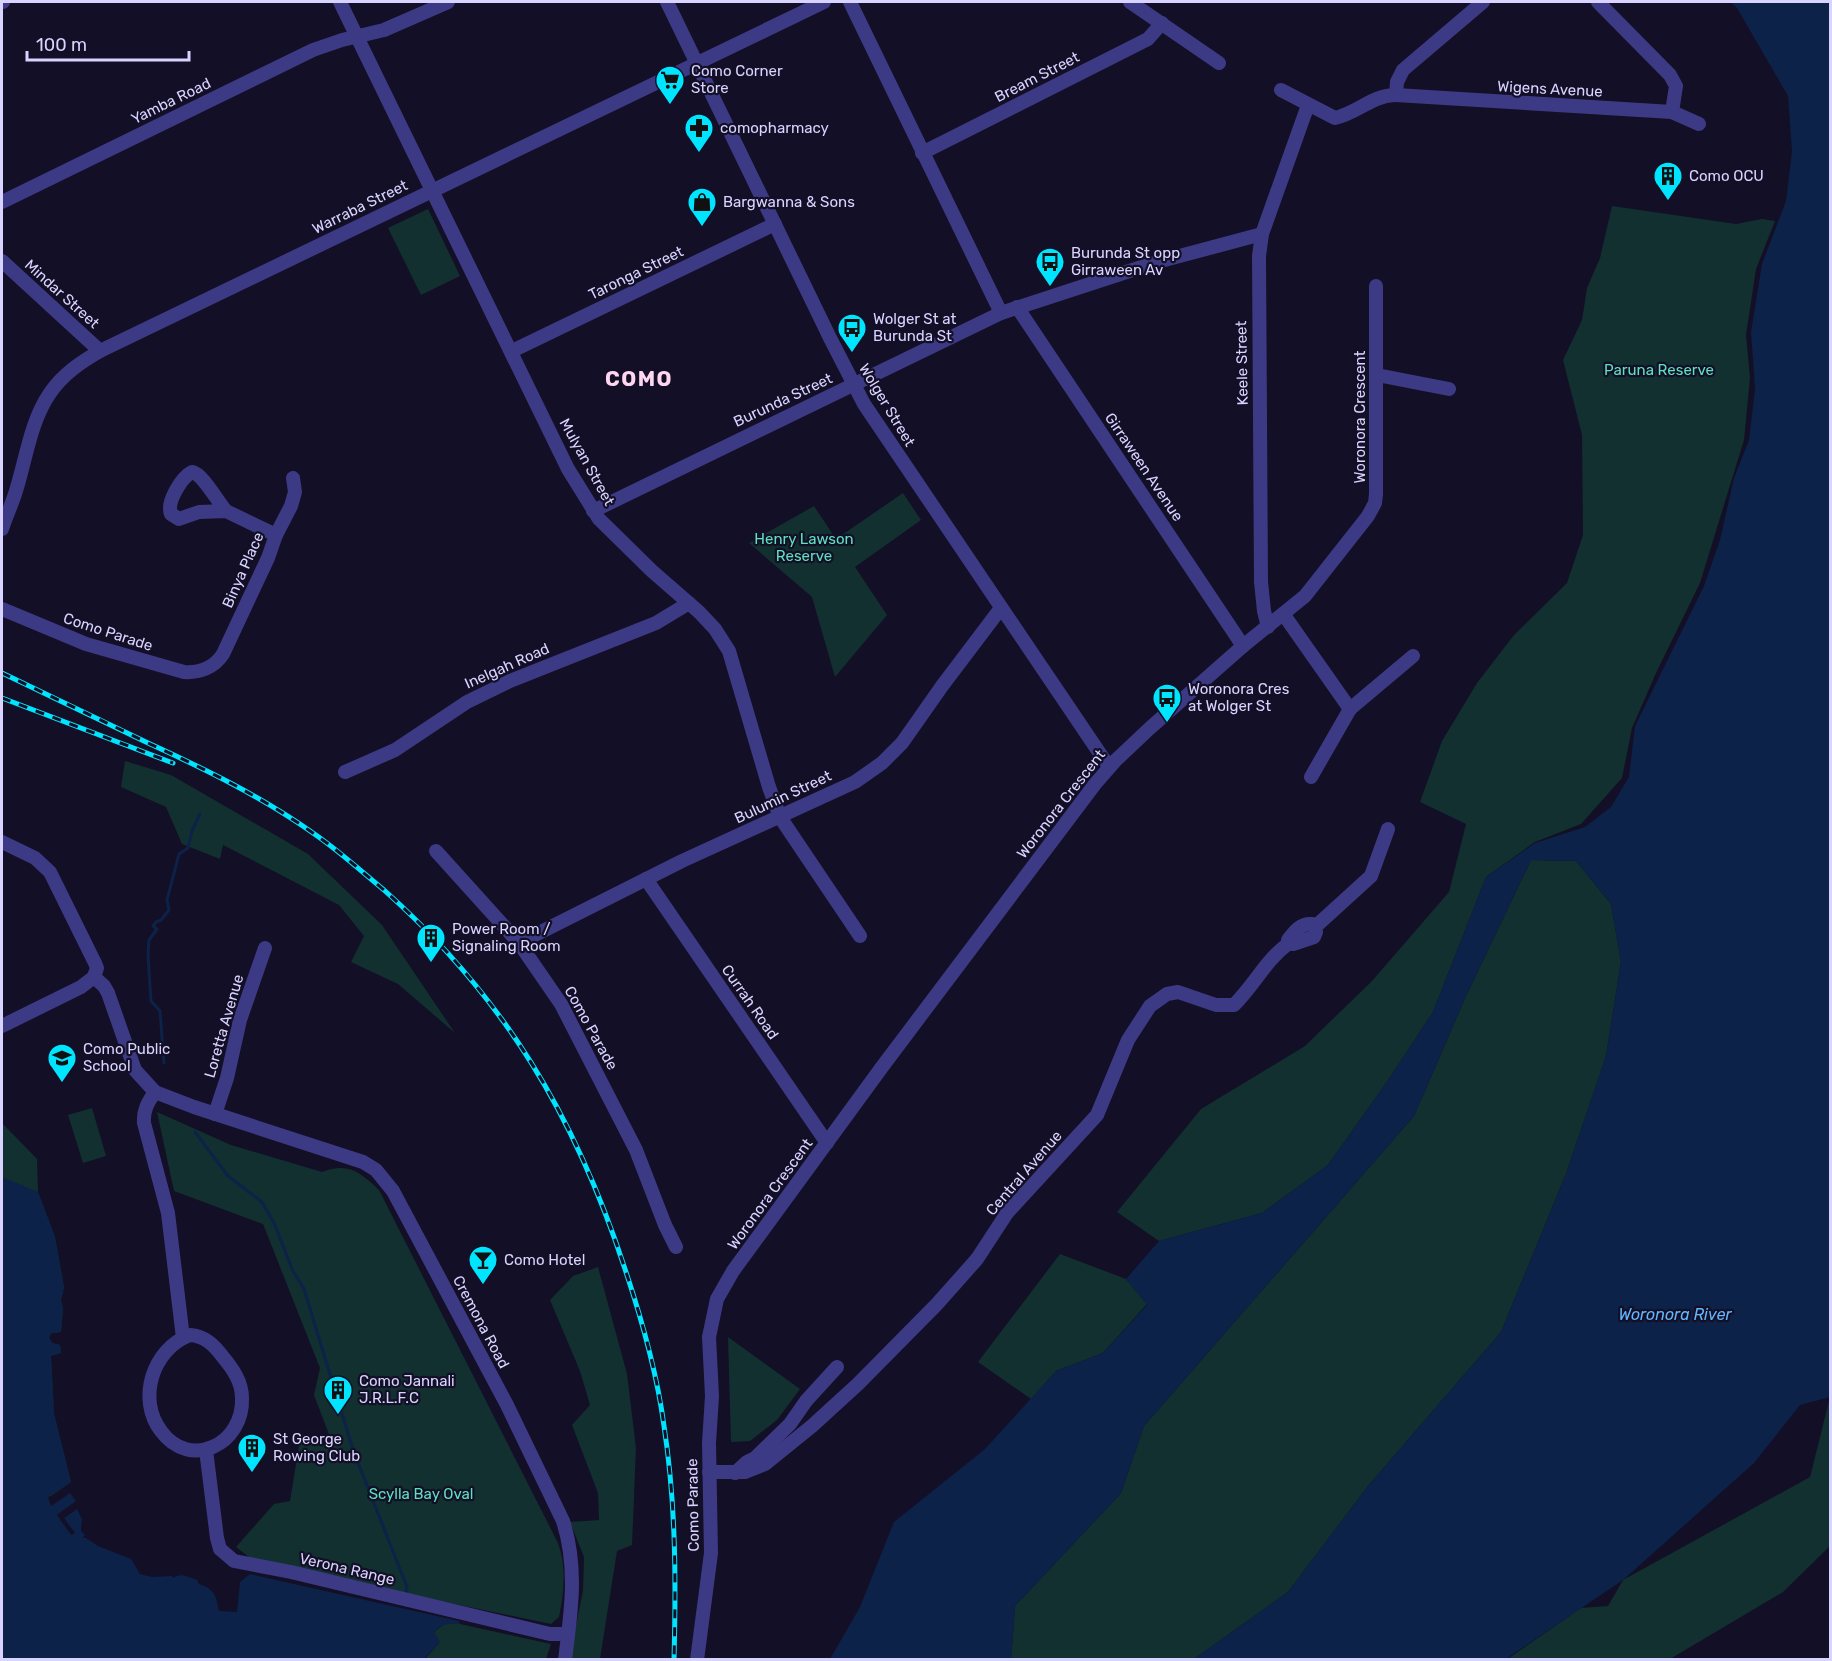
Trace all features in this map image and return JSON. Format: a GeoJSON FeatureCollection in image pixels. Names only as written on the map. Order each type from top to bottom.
{"type":"FeatureCollection","features":[{"type":"Feature","properties":{"kind":"street","name":"Mulyan Street"},"geometry":{"type":"LineString","coordinates":[[340,2],[568,469],[593,511],[615,537],[689,603],[715,629],[729,651],[780,817],[860,936]]}},
{"type":"Feature","properties":{"kind":"street","name":"Yamba Road"},"geometry":{"type":"LineString","coordinates":[[2,202],[313,50],[401,24],[448,2]]}},
{"type":"Feature","properties":{"kind":"street","name":"Wolger Street"},"geometry":{"type":"LineString","coordinates":[[667,2],[854,385],[885,437],[1109,767]]}},
{"type":"Feature","properties":{"kind":"street","name":"Warraba Street"},"geometry":{"type":"LineString","coordinates":[[2,529],[15,494],[39,412],[50,392],[81,362],[431,190],[824,2]]}},
{"type":"Feature","properties":{"kind":"street"},"geometry":{"type":"LineString","coordinates":[[850,2],[1000,313]]}},
{"type":"Feature","properties":{"kind":"street"},"geometry":{"type":"LineString","coordinates":[[1130,2],[1219,63]]}},
{"type":"Feature","properties":{"kind":"street"},"geometry":{"type":"LineString","coordinates":[[1396,95],[1397,82],[1404,70],[1483,2]]}},
{"type":"Feature","properties":{"kind":"street"},"geometry":{"type":"LineString","coordinates":[[1598,2],[1670,75],[1676,86],[1672,112]]}},
{"type":"Feature","properties":{"kind":"street","name":"Bream Street"},"geometry":{"type":"LineString","coordinates":[[922,153],[1148,39],[1162,23]]}},
{"type":"Feature","properties":{"kind":"street"},"geometry":{"type":"LineString","coordinates":[[1281,90],[1308,105]]}},
{"type":"Feature","properties":{"kind":"street","name":"Wigens Avenue"},"geometry":{"type":"LineString","coordinates":[[1308,105],[1335,118],[1348,114],[1382,96],[1396,95],[1672,112],[1699,124]]}},
{"type":"Feature","properties":{"kind":"street","name":"Keele Street"},"geometry":{"type":"LineString","coordinates":[[1268,627],[1261,582],[1259,256],[1262,234],[1308,105]]}},
{"type":"Feature","properties":{"kind":"street","name":"Taronga Street"},"geometry":{"type":"LineString","coordinates":[[512,351],[775,224]]}},
{"type":"Feature","properties":{"kind":"street","name":"Burunda Street"},"geometry":{"type":"LineString","coordinates":[[593,511],[1000,313],[1157,262],[1262,234]]}},
{"type":"Feature","properties":{"kind":"street","name":"Mindar Street"},"geometry":{"type":"LineString","coordinates":[[2,261],[100,351]]}},
{"type":"Feature","properties":{"kind":"street","name":"Woronora Crescent"},"geometry":{"type":"LineString","coordinates":[[712,1312],[733,1271],[882,1067],[1109,767],[1243,646],[1305,596],[1368,516],[1375,504],[1376,286]]}},
{"type":"Feature","properties":{"kind":"street","name":"Girraween Avenue"},"geometry":{"type":"LineString","coordinates":[[1017,307],[1243,646]]}},
{"type":"Feature","properties":{"kind":"street"},"geometry":{"type":"LineString","coordinates":[[1377,375],[1449,389]]}},
{"type":"Feature","properties":{"kind":"street","name":"Binya Place"},"geometry":{"type":"LineString","coordinates":[[207,669],[219,660],[227,647],[268,558],[276,535],[294,499],[293,478]]}},
{"type":"Feature","properties":{"kind":"street"},"geometry":{"type":"LineString","coordinates":[[226,511],[276,535]]}},
{"type":"Feature","properties":{"kind":"street","name":"Inelgah Road"},"geometry":{"type":"LineString","coordinates":[[345,772],[395,750],[466,702],[552,663],[656,623],[689,603]]}},
{"type":"Feature","properties":{"kind":"street","name":"Bulumin Street"},"geometry":{"type":"LineString","coordinates":[[519,943],[646,879],[855,782],[882,763],[902,743],[1001,608]]}},
{"type":"Feature","properties":{"kind":"street","name":"Como Parade"},"geometry":{"type":"LineString","coordinates":[[2,609],[86,644],[184,672],[191,673],[207,669]]}},
{"type":"Feature","properties":{"kind":"street"},"geometry":{"type":"LineString","coordinates":[[1284,615],[1350,709]]}},
{"type":"Feature","properties":{"kind":"street"},"geometry":{"type":"LineString","coordinates":[[1311,777],[1350,709],[1413,656]]}},
{"type":"Feature","properties":{"kind":"street","name":"Central Avenue"},"geometry":{"type":"LineString","coordinates":[[709,1472],[745,1472],[765,1464],[812,1426],[858,1384],[956,1283],[977,1259],[1007,1213],[1097,1115],[1128,1040],[1150,1006],[1167,994],[1178,992],[1216,1005],[1234,1005],[1248,990],[1267,962],[1289,943],[1288,940],[1300,927],[1307,923],[1315,927],[1371,876],[1388,829]]}},
{"type":"Feature","properties":{"kind":"street"},"geometry":{"type":"LineString","coordinates":[[2,842],[35,858],[50,872],[96,968],[94,977],[81,987],[2,1026]]}},
{"type":"Feature","properties":{"kind":"street","name":"Como Parade"},"geometry":{"type":"LineString","coordinates":[[436,851],[519,943],[561,1004],[636,1150],[676,1247]]}},
{"type":"Feature","properties":{"kind":"street","name":"Currah Road"},"geometry":{"type":"LineString","coordinates":[[646,879],[827,1143]]}},
{"type":"Feature","properties":{"kind":"street","name":"Loretta Avenue"},"geometry":{"type":"LineString","coordinates":[[215,1114],[227,1078],[240,1020],[266,948]]}},
{"type":"Feature","properties":{"kind":"street"},"geometry":{"type":"LineString","coordinates":[[94,977],[108,993],[135,1070],[155,1092],[143,1114],[168,1213],[183,1338]]}},
{"type":"Feature","properties":{"kind":"street","name":"Cremona Road"},"geometry":{"type":"LineString","coordinates":[[155,1092],[363,1162],[376,1170],[393,1191],[507,1405],[563,1521],[572,1561],[572,1611],[565,1659]]}},
{"type":"Feature","properties":{"kind":"street","name":"Como Parade"},"geometry":{"type":"LineString","coordinates":[[697,1659],[711,1553],[709,1472],[712,1396],[709,1337],[712,1312]]}},
{"type":"Feature","properties":{"kind":"street"},"geometry":{"type":"LineString","coordinates":[[190,1335],[197,1336],[214,1346],[233,1370],[240,1387],[242,1409],[234,1427],[223,1442],[206,1450],[188,1450],[171,1442],[158,1428],[150,1409],[149,1388],[152,1377],[161,1360],[183,1338],[190,1335]]}},
{"type":"Feature","properties":{"kind":"street"},"geometry":{"type":"LineString","coordinates":[[735,1473],[747,1461],[755,1458],[790,1425],[806,1401],[837,1367]]}},
{"type":"Feature","properties":{"kind":"street","name":"Verona Range"},"geometry":{"type":"LineString","coordinates":[[206,1450],[217,1538],[220,1549],[228,1558],[550,1634],[568,1634]]}},
{"type":"Feature","properties":{"kind":"green space","name":"Paruna Reserve"},"geometry":{"type":"Polygon","coordinates":[[[1612,206],[1736,224],[1762,219],[1775,221],[1756,269],[1746,335],[1750,378],[1744,440],[1700,583],[1632,728],[1622,778],[1581,824],[1535,842],[1486,877],[1433,1012],[1328,1165],[1262,1213],[1159,1241],[1117,1212],[1201,1109],[1305,1046],[1372,981],[1449,892],[1466,824],[1420,802],[1442,741],[1477,683],[1514,635],[1567,583],[1583,535],[1582,435],[1563,360],[1582,320],[1587,288],[1600,258],[1612,206]]]}},
{"type":"Feature","properties":{"kind":"green space"},"geometry":{"type":"Polygon","coordinates":[[[428,209],[460,276],[421,295],[388,228],[428,209]]]}},
{"type":"Feature","properties":{"kind":"green space","name":"Henry Lawson Reserve"},"geometry":{"type":"Polygon","coordinates":[[[903,493],[921,520],[855,567],[887,615],[835,677],[812,597],[749,543],[814,506],[836,539],[903,493]]]}},
{"type":"Feature","properties":{"kind":"green space"},"geometry":{"type":"Polygon","coordinates":[[[125,761],[171,775],[308,854],[382,925],[455,1033],[398,984],[351,962],[364,936],[339,905],[223,845],[220,859],[182,844],[166,807],[121,787],[125,761]]]}},
{"type":"Feature","properties":{"kind":"green space"},"geometry":{"type":"Polygon","coordinates":[[[1531,860],[1576,861],[1611,904],[1621,962],[1606,1056],[1566,1174],[1501,1332],[1368,1486],[1288,1592],[1194,1659],[1011,1660],[1015,1606],[1121,1493],[1144,1426],[1414,1116],[1466,996],[1531,860]]]}},
{"type":"Feature","properties":{"kind":"green space"},"geometry":{"type":"Polygon","coordinates":[[[92,1108],[106,1156],[83,1163],[68,1115],[92,1108]]]}},
{"type":"Feature","properties":{"kind":"green space","name":"Scylla Bay Oval"},"geometry":{"type":"Polygon","coordinates":[[[157,1112],[231,1145],[322,1172],[339,1168],[353,1170],[379,1190],[558,1543],[564,1571],[563,1589],[559,1617],[551,1624],[257,1563],[236,1547],[274,1504],[290,1501],[301,1433],[333,1445],[314,1395],[320,1368],[263,1224],[174,1191],[157,1112]]]}},
{"type":"Feature","properties":{"kind":"green space"},"geometry":{"type":"Polygon","coordinates":[[[2,1123],[37,1159],[38,1192],[55,1237],[64,1287],[61,1300],[63,1308],[61,1332],[52,1333],[49,1337],[52,1343],[60,1345],[61,1353],[51,1356],[54,1414],[71,1482],[48,1497],[2,1177],[2,1123]]]}},
{"type":"Feature","properties":{"kind":"green space"},"geometry":{"type":"Polygon","coordinates":[[[1060,1254],[1126,1279],[1147,1304],[1103,1353],[1056,1371],[1031,1399],[978,1362],[1060,1254]]]}},
{"type":"Feature","properties":{"kind":"green space"},"geometry":{"type":"Polygon","coordinates":[[[598,1267],[627,1374],[636,1448],[632,1545],[617,1551],[600,1659],[569,1659],[583,1591],[584,1557],[570,1522],[599,1520],[598,1493],[572,1425],[590,1405],[580,1371],[550,1300],[573,1276],[598,1267]]]}},
{"type":"Feature","properties":{"kind":"green space"},"geometry":{"type":"Polygon","coordinates":[[[728,1337],[800,1389],[777,1420],[750,1441],[731,1442],[728,1337]]]}},
{"type":"Feature","properties":{"kind":"green space"},"geometry":{"type":"Polygon","coordinates":[[[1830,1397],[1830,1546],[1783,1592],[1670,1659],[1506,1660],[1581,1608],[1608,1606],[1623,1580],[1810,1477],[1830,1397]]]}},
{"type":"Feature","properties":{"kind":"green space"},"geometry":{"type":"Polygon","coordinates":[[[444,1624],[460,1624],[551,1644],[546,1659],[424,1660],[439,1643],[434,1632],[444,1624]]]}},
{"type":"Feature","properties":{"kind":"water","name":"Woronora River"},"geometry":{"type":"Polygon","coordinates":[[[1731,2],[1830,2],[1830,1397],[1800,1405],[1754,1463],[1623,1580],[1506,1659],[1194,1659],[1288,1592],[1368,1486],[1501,1332],[1566,1174],[1606,1056],[1621,962],[1611,904],[1576,861],[1531,860],[1466,996],[1414,1116],[1144,1426],[1121,1493],[1015,1606],[1011,1659],[830,1659],[860,1607],[894,1522],[985,1449],[1056,1371],[1103,1353],[1147,1305],[1126,1279],[1159,1241],[1262,1213],[1328,1165],[1433,1012],[1486,877],[1535,843],[1585,827],[1611,807],[1629,777],[1635,726],[1704,586],[1720,540],[1734,478],[1749,440],[1755,389],[1751,332],[1762,264],[1786,201],[1792,151],[1788,96],[1737,8],[1731,2]]]}},
{"type":"Feature","properties":{"kind":"water"},"geometry":{"type":"Polygon","coordinates":[[[2,1177],[38,1192],[55,1237],[64,1287],[61,1300],[63,1308],[61,1332],[52,1333],[49,1337],[52,1343],[60,1345],[61,1353],[51,1356],[54,1414],[71,1482],[48,1497],[51,1506],[70,1493],[76,1501],[57,1515],[71,1535],[75,1533],[64,1518],[77,1509],[82,1519],[81,1531],[85,1535],[83,1538],[131,1559],[140,1574],[152,1577],[172,1576],[173,1578],[182,1575],[197,1580],[199,1584],[214,1594],[219,1611],[237,1612],[240,1582],[250,1574],[459,1621],[460,1624],[449,1624],[434,1632],[440,1642],[424,1659],[2,1659],[2,1177]]]}},
{"type":"Feature","properties":{"kind":"waterway"},"geometry":{"type":"LineString","coordinates":[[164,1063],[160,1011],[151,1001],[149,940],[157,929],[153,926],[169,910],[167,900],[179,854],[188,848],[192,831],[200,814]]}},
{"type":"Feature","properties":{"kind":"waterway"},"geometry":{"type":"LineString","coordinates":[[195,1132],[228,1176],[262,1202],[275,1225],[292,1269],[304,1289],[353,1450],[407,1587],[406,1594]]}},
{"type":"Feature","properties":{"kind":"railway"},"geometry":{"type":"LineString","coordinates":[[2,673],[212,773],[274,807],[313,833],[384,890],[427,931],[466,973],[500,1017],[559,1110],[583,1160],[605,1213],[643,1327],[661,1406],[671,1484],[675,1572],[674,1660]]}},
{"type":"Feature","properties":{"kind":"railway"},"geometry":{"type":"LineString","coordinates":[[2,698],[173,763]]}},
{"type":"Feature","properties":{"kind":"place","name":"Como Corner Store"},"geometry":{"type":"Point","coordinates":[670,106]}},
{"type":"Feature","properties":{"kind":"place","name":"comopharmacy"},"geometry":{"type":"Point","coordinates":[699,154]}},
{"type":"Feature","properties":{"kind":"place","name":"Como OCU"},"geometry":{"type":"Point","coordinates":[1668,202]}},
{"type":"Feature","properties":{"kind":"place","name":"Bargwanna & Sons"},"geometry":{"type":"Point","coordinates":[702,228]}},
{"type":"Feature","properties":{"kind":"place","name":"Burunda St opp Girraween Av"},"geometry":{"type":"Point","coordinates":[1050,288]}},
{"type":"Feature","properties":{"kind":"place","name":"Wolger St at Burunda St"},"geometry":{"type":"Point","coordinates":[852,354]}},
{"type":"Feature","properties":{"kind":"place","name":"Woronora Cres at Wolger St"},"geometry":{"type":"Point","coordinates":[1167,724]}},
{"type":"Feature","properties":{"kind":"place","name":"Power Room / Signaling Room"},"geometry":{"type":"Point","coordinates":[431,964]}},
{"type":"Feature","properties":{"kind":"place","name":"Como Public School"},"geometry":{"type":"Point","coordinates":[62,1084]}},
{"type":"Feature","properties":{"kind":"place","name":"Como Hotel"},"geometry":{"type":"Point","coordinates":[483,1286]}},
{"type":"Feature","properties":{"kind":"place","name":"Como Jannali J.R.L.F.C"},"geometry":{"type":"Point","coordinates":[338,1416]}},
{"type":"Feature","properties":{"kind":"place","name":"St George Rowing Club"},"geometry":{"type":"Point","coordinates":[252,1474]}},
{"type":"Feature","properties":{"kind":"district","name":"COMO"},"geometry":{"type":"Point","coordinates":[639,379]}}]}
